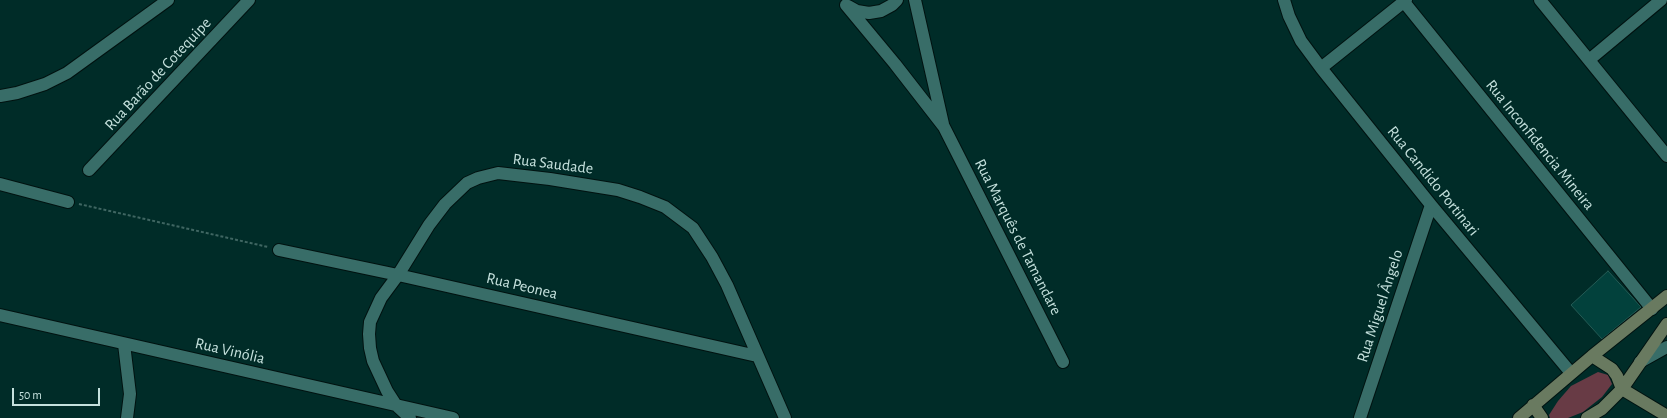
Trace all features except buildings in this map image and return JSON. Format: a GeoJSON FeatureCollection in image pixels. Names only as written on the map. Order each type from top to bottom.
{"type":"FeatureCollection","features":[{"type":"Feature","properties":{"kind":"main road"},"geometry":{"type":"LineString","coordinates":[[1519,418],[1571,373],[1667,296]]}},
{"type":"Feature","properties":{"kind":"main road"},"geometry":{"type":"LineString","coordinates":[[1587,418],[1602,409],[1622,388],[1667,324]]}},
{"type":"Feature","properties":{"kind":"main road"},"geometry":{"type":"LineString","coordinates":[[1592,356],[1612,369],[1622,388],[1667,416]]}},
{"type":"Feature","properties":{"kind":"main road"},"geometry":{"type":"LineString","coordinates":[[1533,405],[1542,418]]}},
{"type":"Feature","properties":{"kind":"street"},"geometry":{"type":"LineString","coordinates":[[0,96],[17,93],[45,84],[67,72],[168,0]]}},
{"type":"Feature","properties":{"kind":"street","name":"Rua Barão de Cotequipe"},"geometry":{"type":"LineString","coordinates":[[89,170],[249,0]]}},
{"type":"Feature","properties":{"kind":"street"},"geometry":{"type":"LineString","coordinates":[[842,1],[857,11],[869,12],[881,10],[892,5],[897,0]]}},
{"type":"Feature","properties":{"kind":"street","name":"Rua Marquês de Tamandare"},"geometry":{"type":"LineString","coordinates":[[915,0],[944,127]]}},
{"type":"Feature","properties":{"kind":"street","name":"Rua Candido Portinari"},"geometry":{"type":"LineString","coordinates":[[1284,0],[1289,16],[1301,41],[1321,68],[1431,205],[1571,373]]}},
{"type":"Feature","properties":{"kind":"street"},"geometry":{"type":"LineString","coordinates":[[1540,0],[1667,156]]}},
{"type":"Feature","properties":{"kind":"street"},"geometry":{"type":"LineString","coordinates":[[1589,60],[1660,0]]}},
{"type":"Feature","properties":{"kind":"street","name":"Rua Marquês de Tamandare"},"geometry":{"type":"LineString","coordinates":[[842,1],[895,64],[944,127],[1063,362]]}},
{"type":"Feature","properties":{"kind":"street"},"geometry":{"type":"LineString","coordinates":[[1321,68],[1405,1]]}},
{"type":"Feature","properties":{"kind":"street","name":"Rua Inconfidencia Mineira"},"geometry":{"type":"LineString","coordinates":[[1405,1],[1652,309]]}},
{"type":"Feature","properties":{"kind":"street","name":"Rua Saudade"},"geometry":{"type":"LineString","coordinates":[[410,418],[396,405],[373,361],[370,348],[370,322],[375,309],[388,287],[398,275],[429,225],[445,204],[458,190],[478,178],[498,173],[550,179],[618,190],[665,207],[693,228],[712,257],[727,285],[785,418]]}},
{"type":"Feature","properties":{"kind":"street"},"geometry":{"type":"LineString","coordinates":[[0,184],[68,202]]}},
{"type":"Feature","properties":{"kind":"street","name":"Rua Miguel Ângelo"},"geometry":{"type":"LineString","coordinates":[[1360,418],[1431,205]]}},
{"type":"Feature","properties":{"kind":"street","name":"Rua Peonea"},"geometry":{"type":"LineString","coordinates":[[279,250],[398,275],[757,356]]}},
{"type":"Feature","properties":{"kind":"street","name":"Rua Vinólia"},"geometry":{"type":"LineString","coordinates":[[0,315],[453,418]]}},
{"type":"Feature","properties":{"kind":"street"},"geometry":{"type":"LineString","coordinates":[[124,344],[130,394],[127,418]]}},
{"type":"Feature","properties":{"kind":"street"},"geometry":{"type":"LineString","coordinates":[[1639,362],[1667,346]]}},
{"type":"Feature","properties":{"kind":"path"},"geometry":{"type":"LineString","coordinates":[[68,202],[279,250]]}},
{"type":"Feature","properties":{"kind":"shaded area"},"geometry":{"type":"Polygon","coordinates":[[[1598,372],[1608,375],[1612,384],[1602,397],[1583,412],[1568,418],[1550,418],[1549,415],[1558,401],[1571,386],[1598,372]]]}}]}
